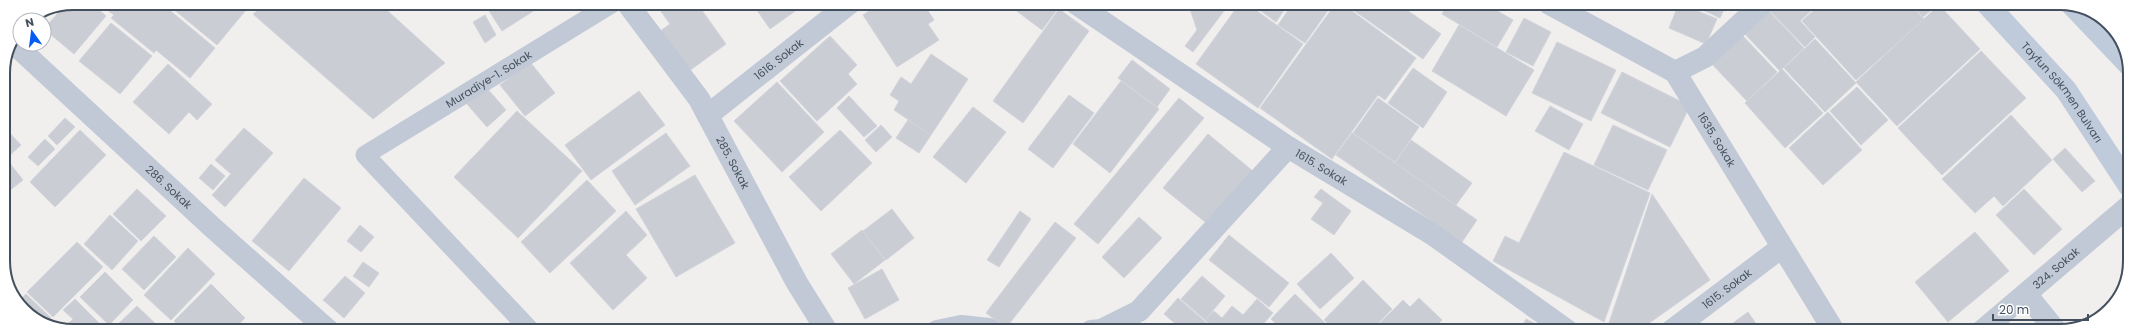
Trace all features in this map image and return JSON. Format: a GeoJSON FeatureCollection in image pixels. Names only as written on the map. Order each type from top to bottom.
{"type":"FeatureCollection","features":[{"type":"Feature","properties":{"kind":"main road","name":"Tayfun Sökmen Bulvarı"},"geometry":{"type":"LineString","coordinates":[[1993,10],[2066,90],[2123,177]]}},
{"type":"Feature","properties":{"kind":"main road"},"geometry":{"type":"LineString","coordinates":[[2080,13],[2121,56]]}},
{"type":"Feature","properties":{"kind":"street","name":"285. Sokak"},"geometry":{"type":"LineString","coordinates":[[632,10],[699,99],[797,283],[823,324]]}},
{"type":"Feature","properties":{"kind":"street","name":"1616. Sokak"},"geometry":{"type":"LineString","coordinates":[[708,115],[841,10]]}},
{"type":"Feature","properties":{"kind":"street","name":"1615. Sokak"},"geometry":{"type":"LineString","coordinates":[[1085,10],[1288,147],[1432,234],[1558,324]]}},
{"type":"Feature","properties":{"kind":"street"},"geometry":{"type":"LineString","coordinates":[[1561,10],[1675,72],[1705,57],[1756,10]]}},
{"type":"Feature","properties":{"kind":"street","name":"286. Sokak"},"geometry":{"type":"LineString","coordinates":[[17,46],[212,227],[322,324]]}},
{"type":"Feature","properties":{"kind":"street","name":"1635. Sokak"},"geometry":{"type":"LineString","coordinates":[[1675,72],[1830,324]]}},
{"type":"Feature","properties":{"kind":"street"},"geometry":{"type":"LineString","coordinates":[[1113,324],[1139,311],[1288,147]]}},
{"type":"Feature","properties":{"kind":"street","name":"324. Sokak"},"geometry":{"type":"LineString","coordinates":[[1990,324],[2123,211]]}},
{"type":"Feature","properties":{"kind":"street","name":"1615. Sokak"},"geometry":{"type":"LineString","coordinates":[[1680,324],[1782,247]]}},
{"type":"Feature","properties":{"kind":"street"},"geometry":{"type":"LineString","coordinates":[[2026,294],[2050,324]]}},
{"type":"Feature","properties":{"kind":"lane","name":"Muradiye-1. Sokak"},"geometry":{"type":"LineString","coordinates":[[524,324],[365,155],[602,10]]}},
{"type":"Feature","properties":{"kind":"building"},"geometry":{"type":"Polygon","coordinates":[[[99,10],[106,16],[74,54],[52,36],[52,20],[61,11],[99,10]]]}},
{"type":"Feature","properties":{"kind":"building"},"geometry":{"type":"Polygon","coordinates":[[[107,10],[169,10],[215,48],[190,78],[156,50],[154,53],[111,18],[114,15],[107,10]]]}},
{"type":"Feature","properties":{"kind":"building"},"geometry":{"type":"Polygon","coordinates":[[[174,10],[246,10],[217,45],[174,10]]]}},
{"type":"Feature","properties":{"kind":"building"},"geometry":{"type":"Polygon","coordinates":[[[258,10],[387,10],[445,63],[373,119],[253,14],[258,10]]]}},
{"type":"Feature","properties":{"kind":"building"},"geometry":{"type":"Polygon","coordinates":[[[488,10],[535,10],[502,31],[488,10]]]}},
{"type":"Feature","properties":{"kind":"building"},"geometry":{"type":"Polygon","coordinates":[[[660,10],[702,10],[726,44],[685,74],[656,34],[670,24],[660,10]]]}},
{"type":"Feature","properties":{"kind":"building"},"geometry":{"type":"Polygon","coordinates":[[[757,10],[797,10],[770,29],[757,10]]]}},
{"type":"Feature","properties":{"kind":"building"},"geometry":{"type":"Polygon","coordinates":[[[870,10],[928,10],[934,20],[928,24],[939,40],[897,67],[863,15],[870,10]]]}},
{"type":"Feature","properties":{"kind":"building"},"geometry":{"type":"Polygon","coordinates":[[[1015,10],[1056,11],[1042,30],[1015,10]]]}},
{"type":"Feature","properties":{"kind":"building"},"geometry":{"type":"Polygon","coordinates":[[[1058,10],[1089,31],[1023,123],[993,101],[1058,10]]]}},
{"type":"Feature","properties":{"kind":"building"},"geometry":{"type":"Polygon","coordinates":[[[1190,10],[1225,10],[1193,52],[1185,46],[1197,30],[1190,10]]]}},
{"type":"Feature","properties":{"kind":"building"},"geometry":{"type":"Polygon","coordinates":[[[1235,10],[1256,10],[1303,44],[1258,108],[1196,64],[1235,10]]]}},
{"type":"Feature","properties":{"kind":"building"},"geometry":{"type":"Polygon","coordinates":[[[1260,10],[1284,10],[1276,22],[1260,10]]]}},
{"type":"Feature","properties":{"kind":"building"},"geometry":{"type":"Polygon","coordinates":[[[1288,10],[1328,10],[1305,43],[1278,25],[1288,10]]]}},
{"type":"Feature","properties":{"kind":"building"},"geometry":{"type":"Polygon","coordinates":[[[1331,10],[1351,10],[1416,58],[1385,100],[1378,95],[1332,159],[1260,108],[1331,10]]]}},
{"type":"Feature","properties":{"kind":"building"},"geometry":{"type":"Polygon","coordinates":[[[1353,10],[1407,10],[1441,34],[1423,59],[1353,10]]]}},
{"type":"Feature","properties":{"kind":"building"},"geometry":{"type":"Polygon","coordinates":[[[1444,10],[1496,10],[1513,20],[1497,47],[1442,14],[1444,10]]]}},
{"type":"Feature","properties":{"kind":"building"},"geometry":{"type":"Polygon","coordinates":[[[1676,10],[1696,10],[1717,19],[1706,44],[1669,28],[1676,10]]]}},
{"type":"Feature","properties":{"kind":"building"},"geometry":{"type":"Polygon","coordinates":[[[1703,10],[1724,10],[1720,18],[1703,10]]]}},
{"type":"Feature","properties":{"kind":"building"},"geometry":{"type":"Polygon","coordinates":[[[1766,10],[1768,10],[1804,48],[1780,71],[1743,32],[1766,10]]]}},
{"type":"Feature","properties":{"kind":"building"},"geometry":{"type":"Polygon","coordinates":[[[1769,10],[1812,10],[1800,21],[1815,37],[1805,47],[1769,10]]]}},
{"type":"Feature","properties":{"kind":"building"},"geometry":{"type":"Polygon","coordinates":[[[1814,10],[1916,10],[1924,19],[1856,80],[1802,21],[1814,10]]]}},
{"type":"Feature","properties":{"kind":"building"},"geometry":{"type":"Polygon","coordinates":[[[1917,10],[1931,10],[1923,17],[1917,10]]]}},
{"type":"Feature","properties":{"kind":"building"},"geometry":{"type":"Polygon","coordinates":[[[1934,10],[1944,10],[1980,49],[1897,126],[1856,82],[1934,10]]]}},
{"type":"Feature","properties":{"kind":"building"},"geometry":{"type":"Polygon","coordinates":[[[485,15],[496,35],[485,43],[473,22],[485,15]]]}},
{"type":"Feature","properties":{"kind":"building"},"geometry":{"type":"Polygon","coordinates":[[[1524,18],[1551,32],[1533,66],[1506,52],[1524,18]]]}},
{"type":"Feature","properties":{"kind":"building"},"geometry":{"type":"Polygon","coordinates":[[[111,23],[152,56],[120,94],[79,61],[111,23]]]}},
{"type":"Feature","properties":{"kind":"building"},"geometry":{"type":"Polygon","coordinates":[[[1459,25],[1534,70],[1506,116],[1432,71],[1459,25]]]}},
{"type":"Feature","properties":{"kind":"building"},"geometry":{"type":"Polygon","coordinates":[[[1741,34],[1777,72],[1747,101],[1710,62],[1741,34]]]}},
{"type":"Feature","properties":{"kind":"building"},"geometry":{"type":"Polygon","coordinates":[[[830,36],[857,65],[848,74],[857,84],[817,121],[780,81],[830,36]]]}},
{"type":"Feature","properties":{"kind":"building"},"geometry":{"type":"Polygon","coordinates":[[[1815,39],[1856,83],[1825,112],[1784,68],[1815,39]]]}},
{"type":"Feature","properties":{"kind":"building"},"geometry":{"type":"Polygon","coordinates":[[[1557,42],[1616,70],[1591,121],[1532,93],[1557,42]]]}},
{"type":"Feature","properties":{"kind":"building"},"geometry":{"type":"Polygon","coordinates":[[[1981,51],[2026,98],[1942,175],[1898,128],[1981,51]]]}},
{"type":"Feature","properties":{"kind":"building"},"geometry":{"type":"Polygon","coordinates":[[[931,54],[968,79],[931,135],[894,110],[899,101],[890,95],[901,77],[911,84],[931,54]]]}},
{"type":"Feature","properties":{"kind":"building"},"geometry":{"type":"Polygon","coordinates":[[[1132,60],[1170,89],[1157,107],[1118,78],[1132,60]]]}},
{"type":"Feature","properties":{"kind":"building"},"geometry":{"type":"Polygon","coordinates":[[[530,62],[555,93],[525,116],[500,85],[530,62]]]}},
{"type":"Feature","properties":{"kind":"building"},"geometry":{"type":"Polygon","coordinates":[[[168,64],[212,104],[197,120],[189,112],[169,134],[133,102],[168,64]]]}},
{"type":"Feature","properties":{"kind":"building"},"geometry":{"type":"Polygon","coordinates":[[[1413,68],[1447,92],[1423,128],[1388,103],[1413,68]]]}},
{"type":"Feature","properties":{"kind":"building"},"geometry":{"type":"Polygon","coordinates":[[[1782,69],[1823,113],[1785,148],[1745,103],[1782,69]]]}},
{"type":"Feature","properties":{"kind":"building"},"geometry":{"type":"Polygon","coordinates":[[[1622,72],[1690,106],[1670,147],[1601,113],[1622,72]]]}},
{"type":"Feature","properties":{"kind":"building"},"geometry":{"type":"Polygon","coordinates":[[[1121,81],[1159,109],[1110,173],[1073,144],[1121,81]]]}},
{"type":"Feature","properties":{"kind":"building"},"geometry":{"type":"Polygon","coordinates":[[[777,82],[824,132],[782,172],[734,121],[777,82]]]}},
{"type":"Feature","properties":{"kind":"building"},"geometry":{"type":"Polygon","coordinates":[[[485,86],[506,110],[487,127],[466,103],[485,86]]]}},
{"type":"Feature","properties":{"kind":"building"},"geometry":{"type":"Polygon","coordinates":[[[1857,87],[1888,120],[1861,145],[1830,111],[1857,87]]]}},
{"type":"Feature","properties":{"kind":"building"},"geometry":{"type":"Polygon","coordinates":[[[639,91],[665,125],[591,180],[565,145],[639,91]]]}},
{"type":"Feature","properties":{"kind":"building"},"geometry":{"type":"Polygon","coordinates":[[[1069,95],[1094,113],[1053,168],[1028,149],[1069,95]]]}},
{"type":"Feature","properties":{"kind":"building"},"geometry":{"type":"Polygon","coordinates":[[[849,96],[877,126],[864,137],[837,108],[849,96]]]}},
{"type":"Feature","properties":{"kind":"building"},"geometry":{"type":"Polygon","coordinates":[[[1179,98],[1204,118],[1098,244],[1074,224],[1179,98]]]}},
{"type":"Feature","properties":{"kind":"building"},"geometry":{"type":"Polygon","coordinates":[[[1378,98],[1419,127],[1395,162],[1353,133],[1378,98]]]}},
{"type":"Feature","properties":{"kind":"building"},"geometry":{"type":"Polygon","coordinates":[[[1550,106],[1583,124],[1569,150],[1535,131],[1550,106]]]}},
{"type":"Feature","properties":{"kind":"building"},"geometry":{"type":"Polygon","coordinates":[[[973,107],[1006,132],[966,183],[933,157],[973,107]]]}},
{"type":"Feature","properties":{"kind":"building"},"geometry":{"type":"Polygon","coordinates":[[[517,111],[582,171],[518,238],[454,177],[517,111]]]}},
{"type":"Feature","properties":{"kind":"building"},"geometry":{"type":"Polygon","coordinates":[[[1828,112],[1862,150],[1823,185],[1789,148],[1828,112]]]}},
{"type":"Feature","properties":{"kind":"building"},"geometry":{"type":"Polygon","coordinates":[[[2011,115],[2052,160],[2003,206],[1994,196],[1975,213],[1942,179],[2011,115]]]}},
{"type":"Feature","properties":{"kind":"building"},"geometry":{"type":"Polygon","coordinates":[[[65,118],[75,127],[57,145],[48,136],[65,118]]]}},
{"type":"Feature","properties":{"kind":"building"},"geometry":{"type":"Polygon","coordinates":[[[908,120],[931,135],[919,153],[896,138],[908,120]]]}},
{"type":"Feature","properties":{"kind":"building"},"geometry":{"type":"Polygon","coordinates":[[[881,125],[892,137],[876,152],[865,140],[881,125]]]}},
{"type":"Feature","properties":{"kind":"building"},"geometry":{"type":"Polygon","coordinates":[[[1613,125],[1667,150],[1648,190],[1594,165],[1613,125]]]}},
{"type":"Feature","properties":{"kind":"building"},"geometry":{"type":"Polygon","coordinates":[[[244,128],[273,153],[225,207],[212,195],[231,174],[215,160],[244,128]]]}},
{"type":"Feature","properties":{"kind":"building"},"geometry":{"type":"Polygon","coordinates":[[[80,130],[106,155],[55,207],[30,182],[80,130]]]}},
{"type":"Feature","properties":{"kind":"building"},"geometry":{"type":"Polygon","coordinates":[[[840,130],[872,163],[821,211],[789,177],[840,130]]]}},
{"type":"Feature","properties":{"kind":"building"},"geometry":{"type":"Polygon","coordinates":[[[10,133],[21,145],[10,155],[10,133]]]}},
{"type":"Feature","properties":{"kind":"building"},"geometry":{"type":"Polygon","coordinates":[[[666,133],[690,166],[635,205],[612,171],[666,133]]]}},
{"type":"Feature","properties":{"kind":"building"},"geometry":{"type":"Polygon","coordinates":[[[1352,133],[1477,220],[1462,242],[1336,155],[1352,133]]]}},
{"type":"Feature","properties":{"kind":"building"},"geometry":{"type":"Polygon","coordinates":[[[1208,134],[1254,172],[1210,226],[1163,188],[1208,134]]]}},
{"type":"Feature","properties":{"kind":"building"},"geometry":{"type":"Polygon","coordinates":[[[45,139],[55,149],[38,166],[28,157],[45,139]]]}},
{"type":"Feature","properties":{"kind":"building"},"geometry":{"type":"Polygon","coordinates":[[[1411,140],[1472,183],[1456,205],[1395,163],[1411,140]]]}},
{"type":"Feature","properties":{"kind":"building"},"geometry":{"type":"Polygon","coordinates":[[[2065,148],[2095,181],[2082,192],[2053,159],[2065,148]]]}},
{"type":"Feature","properties":{"kind":"building"},"geometry":{"type":"Polygon","coordinates":[[[1564,152],[1650,193],[1604,322],[1493,261],[1505,236],[1519,243],[1564,152]]]}},
{"type":"Feature","properties":{"kind":"building"},"geometry":{"type":"Polygon","coordinates":[[[10,164],[23,180],[10,190],[10,164]]]}},
{"type":"Feature","properties":{"kind":"building"},"geometry":{"type":"Polygon","coordinates":[[[211,164],[225,176],[213,190],[199,178],[211,164]]]}},
{"type":"Feature","properties":{"kind":"building"},"geometry":{"type":"Polygon","coordinates":[[[695,175],[735,243],[676,277],[636,209],[695,175]]]}},
{"type":"Feature","properties":{"kind":"building"},"geometry":{"type":"Polygon","coordinates":[[[304,178],[341,208],[289,271],[252,241],[304,178]]]}},
{"type":"Feature","properties":{"kind":"building"},"geometry":{"type":"Polygon","coordinates":[[[587,180],[616,211],[550,273],[521,242],[587,180]]]}},
{"type":"Feature","properties":{"kind":"building"},"geometry":{"type":"Polygon","coordinates":[[[137,189],[166,216],[141,241],[113,214],[137,189]]]}},
{"type":"Feature","properties":{"kind":"building"},"geometry":{"type":"Polygon","coordinates":[[[1321,189],[1351,211],[1334,235],[1311,219],[1323,203],[1314,197],[1321,189]]]}},
{"type":"Feature","properties":{"kind":"building"},"geometry":{"type":"Polygon","coordinates":[[[2024,189],[2062,229],[2034,255],[1996,215],[2024,189]]]}},
{"type":"Feature","properties":{"kind":"building"},"geometry":{"type":"Polygon","coordinates":[[[1652,194],[1710,280],[1648,324],[1609,324],[1652,194]]]}},
{"type":"Feature","properties":{"kind":"building"},"geometry":{"type":"Polygon","coordinates":[[[892,209],[914,238],[886,260],[863,231],[892,209]]]}},
{"type":"Feature","properties":{"kind":"building"},"geometry":{"type":"Polygon","coordinates":[[[626,211],[647,235],[626,255],[647,278],[613,310],[570,263],[626,211]]]}},
{"type":"Feature","properties":{"kind":"building"},"geometry":{"type":"Polygon","coordinates":[[[1020,211],[1031,219],[999,267],[987,260],[1020,211]]]}},
{"type":"Feature","properties":{"kind":"building"},"geometry":{"type":"Polygon","coordinates":[[[110,215],[138,241],[112,270],[84,244],[110,215]]]}},
{"type":"Feature","properties":{"kind":"building"},"geometry":{"type":"Polygon","coordinates":[[[1139,217],[1162,238],[1124,278],[1102,257],[1139,217]]]}},
{"type":"Feature","properties":{"kind":"building"},"geometry":{"type":"Polygon","coordinates":[[[1055,222],[1076,238],[1009,324],[1001,324],[986,313],[1055,222]]]}},
{"type":"Feature","properties":{"kind":"building"},"geometry":{"type":"Polygon","coordinates":[[[360,225],[374,237],[361,252],[347,241],[360,225]]]}},
{"type":"Feature","properties":{"kind":"building"},"geometry":{"type":"Polygon","coordinates":[[[862,230],[885,260],[854,284],[831,254],[862,230]]]}},
{"type":"Feature","properties":{"kind":"building"},"geometry":{"type":"Polygon","coordinates":[[[1975,232],[2009,271],[1948,322],[1915,282],[1975,232]]]}},
{"type":"Feature","properties":{"kind":"building"},"geometry":{"type":"Polygon","coordinates":[[[1229,235],[1289,283],[1269,307],[1209,260],[1229,235]]]}},
{"type":"Feature","properties":{"kind":"building"},"geometry":{"type":"Polygon","coordinates":[[[154,236],[176,257],[144,290],[122,269],[154,236]]]}},
{"type":"Feature","properties":{"kind":"building"},"geometry":{"type":"Polygon","coordinates":[[[77,242],[103,267],[53,317],[27,292],[77,242]]]}},
{"type":"Feature","properties":{"kind":"building"},"geometry":{"type":"Polygon","coordinates":[[[188,248],[215,274],[171,320],[144,295],[188,248]]]}},
{"type":"Feature","properties":{"kind":"building"},"geometry":{"type":"Polygon","coordinates":[[[1331,253],[1354,278],[1320,309],[1297,284],[1331,253]]]}},
{"type":"Feature","properties":{"kind":"building"},"geometry":{"type":"Polygon","coordinates":[[[363,262],[379,273],[369,287],[353,276],[363,262]]]}},
{"type":"Feature","properties":{"kind":"building"},"geometry":{"type":"Polygon","coordinates":[[[882,269],[899,300],[865,319],[848,288],[882,269]]]}},
{"type":"Feature","properties":{"kind":"building"},"geometry":{"type":"Polygon","coordinates":[[[105,272],[133,300],[110,324],[108,324],[80,297],[105,272]]]}},
{"type":"Feature","properties":{"kind":"building"},"geometry":{"type":"Polygon","coordinates":[[[345,276],[365,293],[344,318],[323,300],[345,276]]]}},
{"type":"Feature","properties":{"kind":"building"},"geometry":{"type":"Polygon","coordinates":[[[1202,276],[1225,296],[1205,320],[1181,299],[1202,276]]]}},
{"type":"Feature","properties":{"kind":"building"},"geometry":{"type":"Polygon","coordinates":[[[1363,280],[1392,309],[1378,324],[1328,324],[1324,320],[1363,280]]]}},
{"type":"Feature","properties":{"kind":"building"},"geometry":{"type":"Polygon","coordinates":[[[211,284],[245,318],[239,324],[177,324],[174,321],[211,284]]]}},
{"type":"Feature","properties":{"kind":"building"},"geometry":{"type":"Polygon","coordinates":[[[26,294],[51,318],[50,320],[45,318],[31,308],[22,298],[26,294]]]}},
{"type":"Feature","properties":{"kind":"building"},"geometry":{"type":"Polygon","coordinates":[[[1295,294],[1326,324],[1276,324],[1271,319],[1295,294]]]}},
{"type":"Feature","properties":{"kind":"building"},"geometry":{"type":"Polygon","coordinates":[[[1178,298],[1208,324],[1176,324],[1164,314],[1178,298]]]}},
{"type":"Feature","properties":{"kind":"building"},"geometry":{"type":"Polygon","coordinates":[[[1419,298],[1442,320],[1438,324],[1379,324],[1403,300],[1410,307],[1419,298]]]}},
{"type":"Feature","properties":{"kind":"building"},"geometry":{"type":"Polygon","coordinates":[[[75,299],[100,324],[69,323],[73,319],[63,310],[75,299]]]}},
{"type":"Feature","properties":{"kind":"building"},"geometry":{"type":"Polygon","coordinates":[[[1257,299],[1273,313],[1263,324],[1209,324],[1205,320],[1214,311],[1222,318],[1232,306],[1243,315],[1257,299]]]}},
{"type":"Feature","properties":{"kind":"building"},"geometry":{"type":"Polygon","coordinates":[[[137,306],[156,324],[118,324],[137,306]]]}},
{"type":"Feature","properties":{"kind":"building"},"geometry":{"type":"Polygon","coordinates":[[[1748,312],[1756,324],[1732,324],[1748,312]]]}},
{"type":"Feature","properties":{"kind":"building"},"geometry":{"type":"Polygon","coordinates":[[[1526,319],[1536,324],[1524,324],[1526,319]]]}}]}
